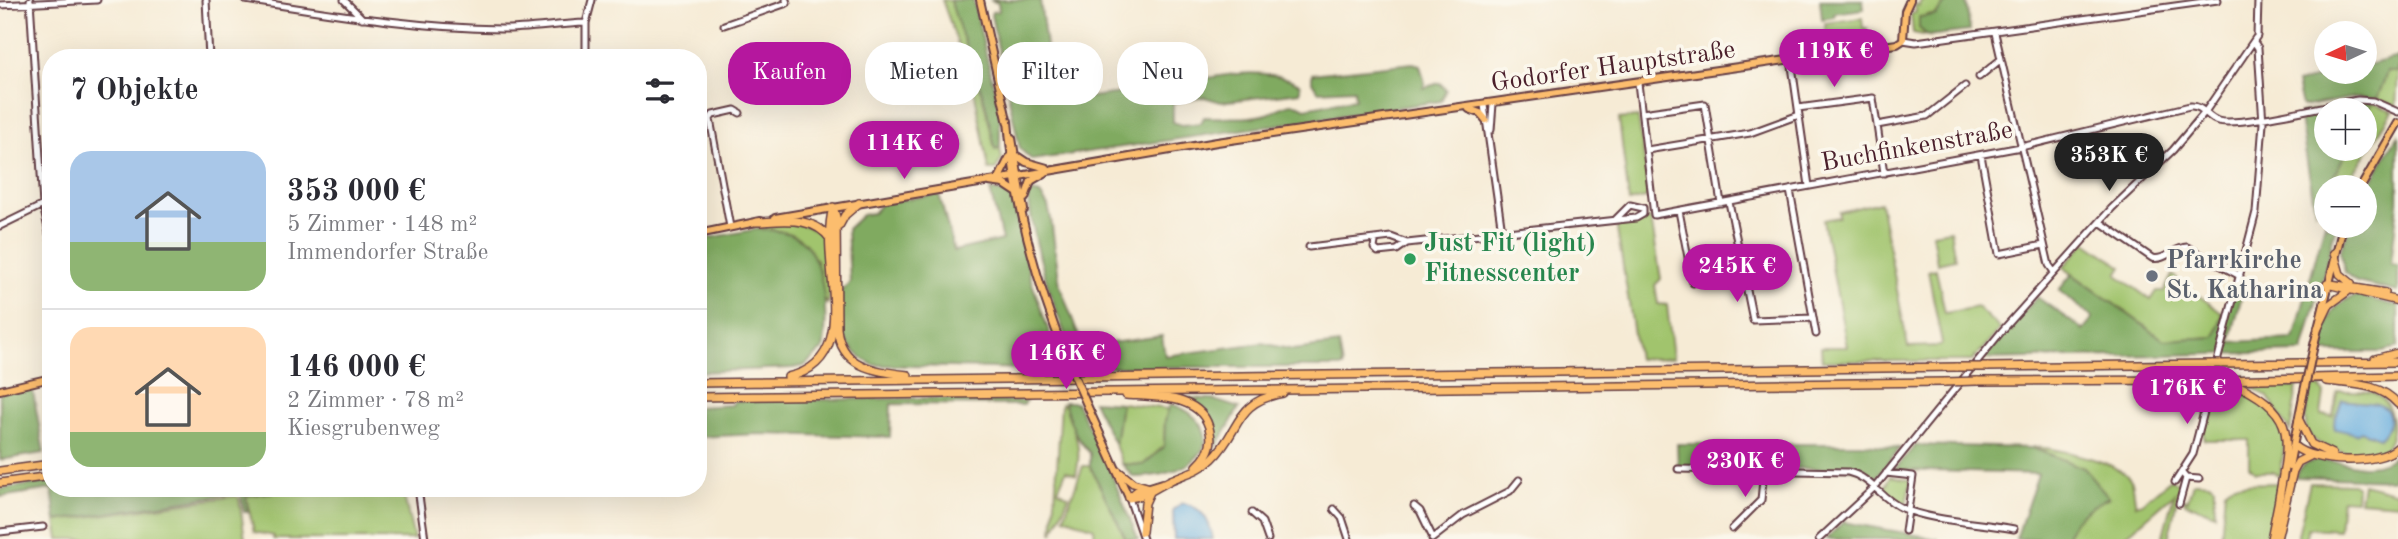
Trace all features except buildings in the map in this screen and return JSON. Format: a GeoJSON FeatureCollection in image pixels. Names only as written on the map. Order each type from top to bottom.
{"type":"FeatureCollection","features":[{"type":"Feature","properties":{"kind":"highway"},"geometry":{"type":"LineString","coordinates":[[837,234],[845,215],[859,203]]}},
{"type":"Feature","properties":{"kind":"highway"},"geometry":{"type":"LineString","coordinates":[[833,207],[837,234],[837,328],[840,345],[848,358],[877,371],[947,379]]}},
{"type":"Feature","properties":{"kind":"highway"},"geometry":{"type":"LineString","coordinates":[[771,381],[808,372],[826,356],[832,330],[833,207]]}},
{"type":"Feature","properties":{"kind":"highway"},"geometry":{"type":"LineString","coordinates":[[757,222],[812,223],[823,230],[831,241]]}},
{"type":"Feature","properties":{"kind":"highway"},"geometry":{"type":"LineString","coordinates":[[2334,253],[2340,274],[2347,282],[2398,299]]}},
{"type":"Feature","properties":{"kind":"highway"},"geometry":{"type":"LineString","coordinates":[[2327,284],[2361,287]]}},
{"type":"Feature","properties":{"kind":"highway"},"geometry":{"type":"LineString","coordinates":[[2327,284],[2348,291],[2398,299]]}},
{"type":"Feature","properties":{"kind":"highway"},"geometry":{"type":"LineString","coordinates":[[2318,328],[2334,300],[2348,291]]}},
{"type":"Feature","properties":{"kind":"highway"},"geometry":{"type":"LineString","coordinates":[[2364,362],[2398,353]]}},
{"type":"Feature","properties":{"kind":"highway"},"geometry":{"type":"LineString","coordinates":[[707,383],[2398,362]]}},
{"type":"Feature","properties":{"kind":"highway"},"geometry":{"type":"LineString","coordinates":[[707,397],[2398,376]]}},
{"type":"Feature","properties":{"kind":"highway"},"geometry":{"type":"LineString","coordinates":[[2290,378],[2375,388],[2388,394],[2398,404]]}},
{"type":"Feature","properties":{"kind":"highway"},"geometry":{"type":"LineString","coordinates":[[2225,380],[2260,396],[2274,408],[2282,422],[2287,449],[2271,539]]}},
{"type":"Feature","properties":{"kind":"highway"},"geometry":{"type":"LineString","coordinates":[[1129,498],[1186,474],[1211,460],[1238,418],[1256,401],[1305,389]]}},
{"type":"Feature","properties":{"kind":"highway"},"geometry":{"type":"LineString","coordinates":[[1098,391],[1170,399],[1190,405],[1202,414],[1210,430],[1209,449],[1203,460],[1186,474]]}},
{"type":"Feature","properties":{"kind":"highway"},"geometry":{"type":"LineString","coordinates":[[2299,420],[2311,444],[2343,458]]}},
{"type":"Feature","properties":{"kind":"highway"},"geometry":{"type":"LineString","coordinates":[[2294,446],[2301,452],[2315,456],[2371,460],[2391,453],[2398,447]]}},
{"type":"Feature","properties":{"kind":"highway"},"geometry":{"type":"LineString","coordinates":[[2277,539],[2293,471],[2298,462],[2315,456]]}},
{"type":"Feature","properties":{"kind":"highway"},"geometry":{"type":"LineString","coordinates":[[0,471],[42,465]]}},
{"type":"Feature","properties":{"kind":"highway"},"geometry":{"type":"LineString","coordinates":[[2279,498],[2289,467]]}},
{"type":"Feature","properties":{"kind":"highway"},"geometry":{"type":"LineString","coordinates":[[2277,539],[2289,467]]}},
{"type":"Feature","properties":{"kind":"highway"},"geometry":{"type":"LineString","coordinates":[[1118,471],[1133,483],[1149,489]]}},
{"type":"Feature","properties":{"kind":"highway"},"geometry":{"type":"LineString","coordinates":[[0,483],[42,477]]}},
{"type":"Feature","properties":{"kind":"highway"},"geometry":{"type":"LineString","coordinates":[[1142,535],[1149,489]]}},
{"type":"Feature","properties":{"kind":"main road"},"geometry":{"type":"LineString","coordinates":[[980,0],[1008,121],[1024,202],[1025,225]]}},
{"type":"Feature","properties":{"kind":"main road"},"geometry":{"type":"LineString","coordinates":[[1903,40],[1905,11],[1910,0]]}},
{"type":"Feature","properties":{"kind":"main road","name":"Godorfer Hauptstraße"},"geometry":{"type":"LineString","coordinates":[[707,232],[833,207],[1261,135],[1638,83],[1897,44],[1903,40]]}},
{"type":"Feature","properties":{"kind":"main road"},"geometry":{"type":"LineString","coordinates":[[1467,108],[1480,113],[1486,121]]}},
{"type":"Feature","properties":{"kind":"main road"},"geometry":{"type":"LineString","coordinates":[[2368,175],[2397,126]]}},
{"type":"Feature","properties":{"kind":"main road"},"geometry":{"type":"LineString","coordinates":[[1014,156],[1053,169]]}},
{"type":"Feature","properties":{"kind":"main road"},"geometry":{"type":"LineString","coordinates":[[999,178],[1014,156]]}},
{"type":"Feature","properties":{"kind":"main road"},"geometry":{"type":"LineString","coordinates":[[1024,202],[1031,181],[1053,169]]}},
{"type":"Feature","properties":{"kind":"main road"},"geometry":{"type":"LineString","coordinates":[[1017,175],[1016,192],[1041,292],[1066,357],[1129,498]]}},
{"type":"Feature","properties":{"kind":"main road"},"geometry":{"type":"LineString","coordinates":[[983,181],[1004,184],[1016,192]]}},
{"type":"Feature","properties":{"kind":"main road"},"geometry":{"type":"LineString","coordinates":[[2289,467],[2339,238]]}},
{"type":"Feature","properties":{"kind":"main road"},"geometry":{"type":"LineString","coordinates":[[0,390],[42,380]]}},
{"type":"Feature","properties":{"kind":"street"},"geometry":{"type":"LineString","coordinates":[[0,5],[97,0]]}},
{"type":"Feature","properties":{"kind":"street"},"geometry":{"type":"LineString","coordinates":[[206,0],[209,49]]}},
{"type":"Feature","properties":{"kind":"street"},"geometry":{"type":"LineString","coordinates":[[245,0],[362,18],[495,29],[586,23]]}},
{"type":"Feature","properties":{"kind":"street"},"geometry":{"type":"LineString","coordinates":[[344,0],[362,18]]}},
{"type":"Feature","properties":{"kind":"street"},"geometry":{"type":"LineString","coordinates":[[586,49],[586,23],[592,0]]}},
{"type":"Feature","properties":{"kind":"street"},"geometry":{"type":"LineString","coordinates":[[724,25],[787,3],[786,0]]}},
{"type":"Feature","properties":{"kind":"street","name":"Godorfer Hauptstraße"},"geometry":{"type":"LineString","coordinates":[[1903,40],[1916,42],[1995,33],[2218,0]]}},
{"type":"Feature","properties":{"kind":"street"},"geometry":{"type":"LineString","coordinates":[[1819,539],[1875,487],[1981,355],[2100,222],[2173,150],[2205,111],[2254,42],[2260,27],[2258,0]]}},
{"type":"Feature","properties":{"kind":"street"},"geometry":{"type":"LineString","coordinates":[[30,2],[42,189]]}},
{"type":"Feature","properties":{"kind":"street"},"geometry":{"type":"LineString","coordinates":[[1995,33],[2044,245],[2054,272]]}},
{"type":"Feature","properties":{"kind":"street"},"geometry":{"type":"LineString","coordinates":[[2179,504],[2184,475],[2193,454],[2240,276],[2260,186],[2263,117],[2259,48],[2254,42]]}},
{"type":"Feature","properties":{"kind":"street"},"geometry":{"type":"LineString","coordinates":[[1791,59],[1809,186]]}},
{"type":"Feature","properties":{"kind":"street"},"geometry":{"type":"LineString","coordinates":[[1979,77],[2000,60]]}},
{"type":"Feature","properties":{"kind":"street"},"geometry":{"type":"LineString","coordinates":[[1638,83],[1647,150],[1759,131],[1799,116]]}},
{"type":"Feature","properties":{"kind":"street"},"geometry":{"type":"LineString","coordinates":[[1877,125],[1927,116],[1965,86]]}},
{"type":"Feature","properties":{"kind":"street"},"geometry":{"type":"LineString","coordinates":[[1798,108],[1873,98],[1884,173]]}},
{"type":"Feature","properties":{"kind":"street","name":"Buchfinkenstraße"},"geometry":{"type":"LineString","coordinates":[[1647,150],[1654,215],[2021,147],[2173,108],[2196,106],[2218,121],[2263,117],[2364,100],[2398,112]]}},
{"type":"Feature","properties":{"kind":"street"},"geometry":{"type":"LineString","coordinates":[[1490,133],[1493,104]]}},
{"type":"Feature","properties":{"kind":"street"},"geometry":{"type":"LineString","coordinates":[[1642,113],[1705,104],[1721,203]]}},
{"type":"Feature","properties":{"kind":"street"},"geometry":{"type":"LineString","coordinates":[[1485,105],[1502,232]]}},
{"type":"Feature","properties":{"kind":"street"},"geometry":{"type":"LineString","coordinates":[[730,227],[710,119],[713,115],[735,110],[740,113]]}},
{"type":"Feature","properties":{"kind":"street"},"geometry":{"type":"LineString","coordinates":[[1981,155],[1999,254],[2044,245]]}},
{"type":"Feature","properties":{"kind":"street"},"geometry":{"type":"LineString","coordinates":[[1790,190],[1816,334]]}},
{"type":"Feature","properties":{"kind":"street"},"geometry":{"type":"LineString","coordinates":[[1729,202],[1753,320],[1813,318]]}},
{"type":"Feature","properties":{"kind":"street"},"geometry":{"type":"LineString","coordinates":[[0,226],[42,205]]}},
{"type":"Feature","properties":{"kind":"street"},"geometry":{"type":"LineString","coordinates":[[1375,242],[1376,251],[1382,253],[1397,250],[1407,243],[1615,220],[1641,216],[1643,208],[1630,205],[1615,220]]}},
{"type":"Feature","properties":{"kind":"street"},"geometry":{"type":"LineString","coordinates":[[1679,211],[1693,283]]}},
{"type":"Feature","properties":{"kind":"street"},"geometry":{"type":"LineString","coordinates":[[2100,222],[2152,258],[2162,258],[2174,250],[2187,247],[2240,276]]}},
{"type":"Feature","properties":{"kind":"street"},"geometry":{"type":"LineString","coordinates":[[1311,247],[1375,242],[1396,237],[1407,243]]}},
{"type":"Feature","properties":{"kind":"street"},"geometry":{"type":"LineString","coordinates":[[1678,469],[1848,472],[1875,487],[1898,506],[1909,510],[2014,529]]}},
{"type":"Feature","properties":{"kind":"street"},"geometry":{"type":"LineString","coordinates":[[1732,529],[1761,500],[1765,470]]}},
{"type":"Feature","properties":{"kind":"street"},"geometry":{"type":"LineString","coordinates":[[1886,473],[1913,476],[1905,531]]}},
{"type":"Feature","properties":{"kind":"street"},"geometry":{"type":"LineString","coordinates":[[2184,475],[2199,479]]}},
{"type":"Feature","properties":{"kind":"street"},"geometry":{"type":"LineString","coordinates":[[2175,482],[2184,475]]}},
{"type":"Feature","properties":{"kind":"street"},"geometry":{"type":"LineString","coordinates":[[1413,506],[1420,511],[1433,539],[1463,515],[1510,491],[1519,480]]}},
{"type":"Feature","properties":{"kind":"street"},"geometry":{"type":"LineString","coordinates":[[419,497],[425,539]]}},
{"type":"Feature","properties":{"kind":"street"},"geometry":{"type":"LineString","coordinates":[[1129,498],[1142,535]]}},
{"type":"Feature","properties":{"kind":"street"},"geometry":{"type":"LineString","coordinates":[[1334,509],[1342,518],[1349,539]]}},
{"type":"Feature","properties":{"kind":"street"},"geometry":{"type":"LineString","coordinates":[[1252,513],[1262,522],[1268,539]]}},
{"type":"Feature","properties":{"kind":"street"},"geometry":{"type":"LineString","coordinates":[[0,532],[43,527]]}},
{"type":"Feature","properties":{"kind":"street"},"geometry":{"type":"LineString","coordinates":[[15,531],[16,539]]}},
{"type":"Feature","properties":{"kind":"green space"},"geometry":{"type":"Polygon","coordinates":[[[942,0],[950,0],[965,42],[957,42],[942,0]]]}},
{"type":"Feature","properties":{"kind":"green space"},"geometry":{"type":"Polygon","coordinates":[[[950,0],[973,0],[1000,112],[1000,148],[995,149],[983,96],[983,42],[964,42],[950,0]]]}},
{"type":"Feature","properties":{"kind":"green space"},"geometry":{"type":"Polygon","coordinates":[[[990,0],[1040,0],[1045,42],[997,43],[991,15],[992,12],[999,11],[998,3],[990,0]]]}},
{"type":"Feature","properties":{"kind":"green space"},"geometry":{"type":"Polygon","coordinates":[[[1820,0],[1863,0],[1864,9],[1834,13],[1835,17],[1822,19],[1820,0]]]}},
{"type":"Feature","properties":{"kind":"green space"},"geometry":{"type":"Polygon","coordinates":[[[1921,0],[1948,0],[1935,15],[1927,15],[1919,28],[1928,36],[1913,33],[1911,14],[1916,12],[1915,6],[1919,6],[1921,0]]]}},
{"type":"Feature","properties":{"kind":"green space"},"geometry":{"type":"Polygon","coordinates":[[[1948,0],[1966,0],[1970,31],[1928,36],[1919,28],[1919,17],[1936,15],[1948,0]]]}},
{"type":"Feature","properties":{"kind":"green space"},"geometry":{"type":"Polygon","coordinates":[[[1862,18],[1863,28],[1867,28],[1861,41],[1826,42],[1825,23],[1862,18]]]}},
{"type":"Feature","properties":{"kind":"green space"},"geometry":{"type":"Polygon","coordinates":[[[2398,57],[2398,72],[2387,72],[2377,99],[2314,98],[2314,105],[2302,107],[2297,83],[2314,79],[2314,84],[2377,84],[2377,63],[2398,57]]]}},
{"type":"Feature","properties":{"kind":"green space"},"geometry":{"type":"Polygon","coordinates":[[[1413,63],[1420,65],[1425,84],[1423,88],[1440,83],[1446,90],[1441,101],[1032,160],[1020,149],[1010,105],[1103,105],[1103,95],[1117,93],[1117,105],[1173,105],[1173,122],[1182,125],[1201,123],[1204,117],[1254,117],[1291,104],[1305,108],[1355,99],[1354,89],[1318,91],[1312,82],[1312,74],[1413,63]]]}},
{"type":"Feature","properties":{"kind":"green space"},"geometry":{"type":"Polygon","coordinates":[[[2387,72],[2398,72],[2396,106],[2377,99],[2387,72]]]}},
{"type":"Feature","properties":{"kind":"green space"},"geometry":{"type":"Polygon","coordinates":[[[1233,74],[1268,74],[1300,84],[1300,92],[1221,102],[1208,98],[1208,78],[1233,74]]]}},
{"type":"Feature","properties":{"kind":"green space"},"geometry":{"type":"Polygon","coordinates":[[[983,99],[995,148],[1000,148],[1002,159],[995,170],[989,170],[977,105],[983,105],[983,99]]]}},
{"type":"Feature","properties":{"kind":"green space"},"geometry":{"type":"Polygon","coordinates":[[[2377,105],[2393,111],[2377,136],[2377,105]]]}},
{"type":"Feature","properties":{"kind":"green space"},"geometry":{"type":"Polygon","coordinates":[[[2314,110],[2314,161],[2342,161],[2334,175],[2314,175],[2314,204],[2299,113],[2314,110]]]}},
{"type":"Feature","properties":{"kind":"green space"},"geometry":{"type":"Polygon","coordinates":[[[1638,117],[1649,190],[1646,198],[1629,202],[1619,119],[1638,117]]]}},
{"type":"Feature","properties":{"kind":"green space"},"geometry":{"type":"Polygon","coordinates":[[[2398,135],[2398,201],[2391,264],[2398,265],[2398,292],[2357,282],[2345,273],[2340,252],[2345,238],[2377,238],[2375,175],[2398,135]]]}},
{"type":"Feature","properties":{"kind":"green space"},"geometry":{"type":"Polygon","coordinates":[[[2341,161],[2361,161],[2353,175],[2334,175],[2341,161]]]}},
{"type":"Feature","properties":{"kind":"green space"},"geometry":{"type":"Polygon","coordinates":[[[990,190],[1012,194],[1030,277],[1060,364],[1056,370],[1046,370],[1038,345],[1033,345],[1036,363],[1029,369],[873,365],[862,358],[847,343],[841,326],[841,291],[850,282],[847,229],[862,215],[873,213],[882,203],[939,194],[954,251],[1002,240],[990,190]]]}},
{"type":"Feature","properties":{"kind":"green space"},"geometry":{"type":"Polygon","coordinates":[[[1032,192],[1040,194],[1048,206],[1060,286],[1083,347],[1162,336],[1165,356],[1262,343],[1293,350],[1339,344],[1343,367],[1078,367],[1041,263],[1028,196],[1032,192]]]}},
{"type":"Feature","properties":{"kind":"green space"},"geometry":{"type":"Polygon","coordinates":[[[1880,202],[1908,347],[1942,344],[1928,271],[1936,269],[1945,313],[1977,307],[2000,329],[1972,361],[1822,361],[1821,347],[1847,347],[1823,220],[1839,217],[1839,212],[1880,202]]]}},
{"type":"Feature","properties":{"kind":"green space"},"geometry":{"type":"Polygon","coordinates":[[[1651,219],[1661,279],[1655,285],[1658,304],[1667,305],[1673,358],[1638,359],[1616,223],[1651,219]]]}},
{"type":"Feature","properties":{"kind":"green space"},"geometry":{"type":"Polygon","coordinates":[[[782,223],[813,229],[823,239],[828,257],[828,304],[823,298],[816,259],[776,231],[757,229],[782,223]]]}},
{"type":"Feature","properties":{"kind":"green space"},"geometry":{"type":"Polygon","coordinates":[[[757,229],[781,231],[795,236],[805,244],[819,271],[826,321],[823,349],[804,366],[707,372],[707,238],[757,229]]]}},
{"type":"Feature","properties":{"kind":"green space"},"geometry":{"type":"Polygon","coordinates":[[[1950,230],[1955,259],[1937,263],[1932,233],[1950,230]]]}},
{"type":"Feature","properties":{"kind":"green space"},"geometry":{"type":"Polygon","coordinates":[[[2321,238],[2333,238],[2303,352],[1983,359],[2037,297],[2083,330],[2093,318],[2059,290],[2072,274],[2164,340],[2215,337],[2235,277],[2246,279],[2230,342],[2294,339],[2321,238]]]}},
{"type":"Feature","properties":{"kind":"green space"},"geometry":{"type":"Polygon","coordinates":[[[2086,242],[2122,267],[2117,275],[2151,300],[2157,291],[2164,291],[2172,275],[2223,314],[2215,337],[2164,340],[2063,267],[2086,242]]]}},
{"type":"Feature","properties":{"kind":"green space"},"geometry":{"type":"Polygon","coordinates":[[[2358,296],[2398,306],[2398,347],[2383,352],[2320,352],[2330,316],[2341,303],[2358,296]]]}},
{"type":"Feature","properties":{"kind":"green space"},"geometry":{"type":"Polygon","coordinates":[[[32,386],[42,453],[0,460],[0,393],[32,386]]]}},
{"type":"Feature","properties":{"kind":"green space"},"geometry":{"type":"Polygon","coordinates":[[[2250,386],[2297,387],[2290,431],[2268,397],[2250,386]]]}},
{"type":"Feature","properties":{"kind":"green space"},"geometry":{"type":"Polygon","coordinates":[[[2312,386],[2320,387],[2324,394],[2321,415],[2333,416],[2337,392],[2340,391],[2365,391],[2380,397],[2386,403],[2392,418],[2392,434],[2385,448],[2377,452],[2357,454],[2334,450],[2315,440],[2309,434],[2306,423],[2312,386]],[[2342,400],[2334,423],[2335,429],[2360,431],[2379,438],[2377,404],[2342,400]]]}},
{"type":"Feature","properties":{"kind":"green space"},"geometry":{"type":"Polygon","coordinates":[[[2220,388],[2252,396],[2270,409],[2277,418],[2284,438],[2280,476],[2273,472],[2255,472],[2249,466],[2249,440],[2205,440],[2203,432],[2220,388]]]}},
{"type":"Feature","properties":{"kind":"green space"},"geometry":{"type":"Polygon","coordinates":[[[937,398],[1026,401],[1024,405],[891,404],[890,437],[759,434],[707,437],[707,406],[732,405],[734,401],[937,398]]]}},
{"type":"Feature","properties":{"kind":"green space"},"geometry":{"type":"Polygon","coordinates":[[[1183,398],[1211,399],[1239,408],[1216,448],[1215,429],[1210,416],[1183,398]]]}},
{"type":"Feature","properties":{"kind":"green space"},"geometry":{"type":"Polygon","coordinates":[[[1093,401],[1121,403],[1115,445],[1093,401]]]}},
{"type":"Feature","properties":{"kind":"green space"},"geometry":{"type":"Polygon","coordinates":[[[1064,402],[1076,402],[1107,463],[1138,539],[1126,539],[1090,466],[1090,453],[1077,435],[1064,402]]]}},
{"type":"Feature","properties":{"kind":"green space"},"geometry":{"type":"Polygon","coordinates":[[[1121,403],[1168,409],[1164,446],[1143,465],[1122,464],[1115,445],[1121,403]]]}},
{"type":"Feature","properties":{"kind":"green space"},"geometry":{"type":"Polygon","coordinates":[[[1061,404],[1065,405],[1074,432],[1078,447],[1078,465],[1076,475],[1066,471],[1058,490],[1069,496],[1053,533],[1061,404]]]}},
{"type":"Feature","properties":{"kind":"green space"},"geometry":{"type":"Polygon","coordinates":[[[1170,404],[1188,412],[1201,425],[1205,433],[1202,450],[1189,464],[1174,471],[1133,477],[1122,464],[1143,465],[1164,447],[1165,420],[1170,404]]]}},
{"type":"Feature","properties":{"kind":"green space"},"geometry":{"type":"Polygon","coordinates":[[[1677,444],[1865,444],[1900,448],[1875,479],[1853,469],[1678,467],[1677,444]]]}},
{"type":"Feature","properties":{"kind":"green space"},"geometry":{"type":"Polygon","coordinates":[[[1916,445],[2032,448],[2084,468],[2109,497],[2082,514],[2073,524],[2066,539],[2016,539],[2038,474],[1894,470],[1916,445]]]}},
{"type":"Feature","properties":{"kind":"green space"},"geometry":{"type":"Polygon","coordinates":[[[2032,447],[2086,457],[2116,468],[2132,482],[2136,505],[2171,479],[2176,483],[2181,482],[2168,539],[2162,539],[2174,494],[2122,539],[2066,539],[2069,531],[2088,509],[2108,497],[2084,468],[2032,447]]]}},
{"type":"Feature","properties":{"kind":"green space"},"geometry":{"type":"Polygon","coordinates":[[[2398,454],[2393,480],[2296,477],[2308,463],[2327,461],[2371,466],[2383,463],[2398,454]]]}},
{"type":"Feature","properties":{"kind":"green space"},"geometry":{"type":"Polygon","coordinates":[[[1083,466],[1090,466],[1126,539],[1095,539],[1094,528],[1064,517],[1083,466]]]}},
{"type":"Feature","properties":{"kind":"green space"},"geometry":{"type":"Polygon","coordinates":[[[1891,476],[1911,480],[1906,504],[1894,499],[1884,489],[1891,476]]]}},
{"type":"Feature","properties":{"kind":"green space"},"geometry":{"type":"Polygon","coordinates":[[[2193,482],[2210,483],[2215,487],[2215,514],[2185,503],[2183,499],[2188,500],[2193,482]]]}},
{"type":"Feature","properties":{"kind":"green space"},"geometry":{"type":"Polygon","coordinates":[[[42,483],[42,491],[0,497],[0,489],[42,483]]]}},
{"type":"Feature","properties":{"kind":"green space"},"geometry":{"type":"Polygon","coordinates":[[[2279,483],[2267,539],[2221,539],[2225,489],[2234,484],[2279,483]]]}},
{"type":"Feature","properties":{"kind":"green space"},"geometry":{"type":"Polygon","coordinates":[[[2310,483],[2353,484],[2357,488],[2356,500],[2342,499],[2339,530],[2308,528],[2305,539],[2297,539],[2310,483]]]}},
{"type":"Feature","properties":{"kind":"green space"},"geometry":{"type":"Polygon","coordinates":[[[2363,484],[2398,493],[2398,504],[2360,501],[2363,484]]]}},
{"type":"Feature","properties":{"kind":"green space"},"geometry":{"type":"Polygon","coordinates":[[[53,497],[210,497],[56,521],[53,497]]]}},
{"type":"Feature","properties":{"kind":"green space"},"geometry":{"type":"Polygon","coordinates":[[[238,497],[245,539],[59,539],[56,521],[238,497]]]}},
{"type":"Feature","properties":{"kind":"green space"},"geometry":{"type":"Polygon","coordinates":[[[242,497],[246,497],[248,512],[244,512],[242,497]]]}},
{"type":"Feature","properties":{"kind":"green space"},"geometry":{"type":"Polygon","coordinates":[[[246,497],[404,497],[414,539],[273,539],[274,536],[254,532],[246,497]]]}},
{"type":"Feature","properties":{"kind":"green space"},"geometry":{"type":"Polygon","coordinates":[[[1843,522],[1939,539],[1826,539],[1843,522]]]}},
{"type":"Feature","properties":{"kind":"water"},"geometry":{"type":"Polygon","coordinates":[[[2342,400],[2382,406],[2389,414],[2387,429],[2379,438],[2361,431],[2356,434],[2335,429],[2334,423],[2342,400]]]}},
{"type":"Feature","properties":{"kind":"water"},"geometry":{"type":"Polygon","coordinates":[[[1182,503],[1194,507],[1204,515],[1213,539],[1174,539],[1173,510],[1182,503]]]}},
{"type":"Feature","properties":{"kind":"place","name":"Just Fit (light) Fitnesscenter"},"geometry":{"type":"Point","coordinates":[1410,259]}},
{"type":"Feature","properties":{"kind":"place","name":"Pfarrkirche St. Katharina"},"geometry":{"type":"Point","coordinates":[2152,276]}}]}
